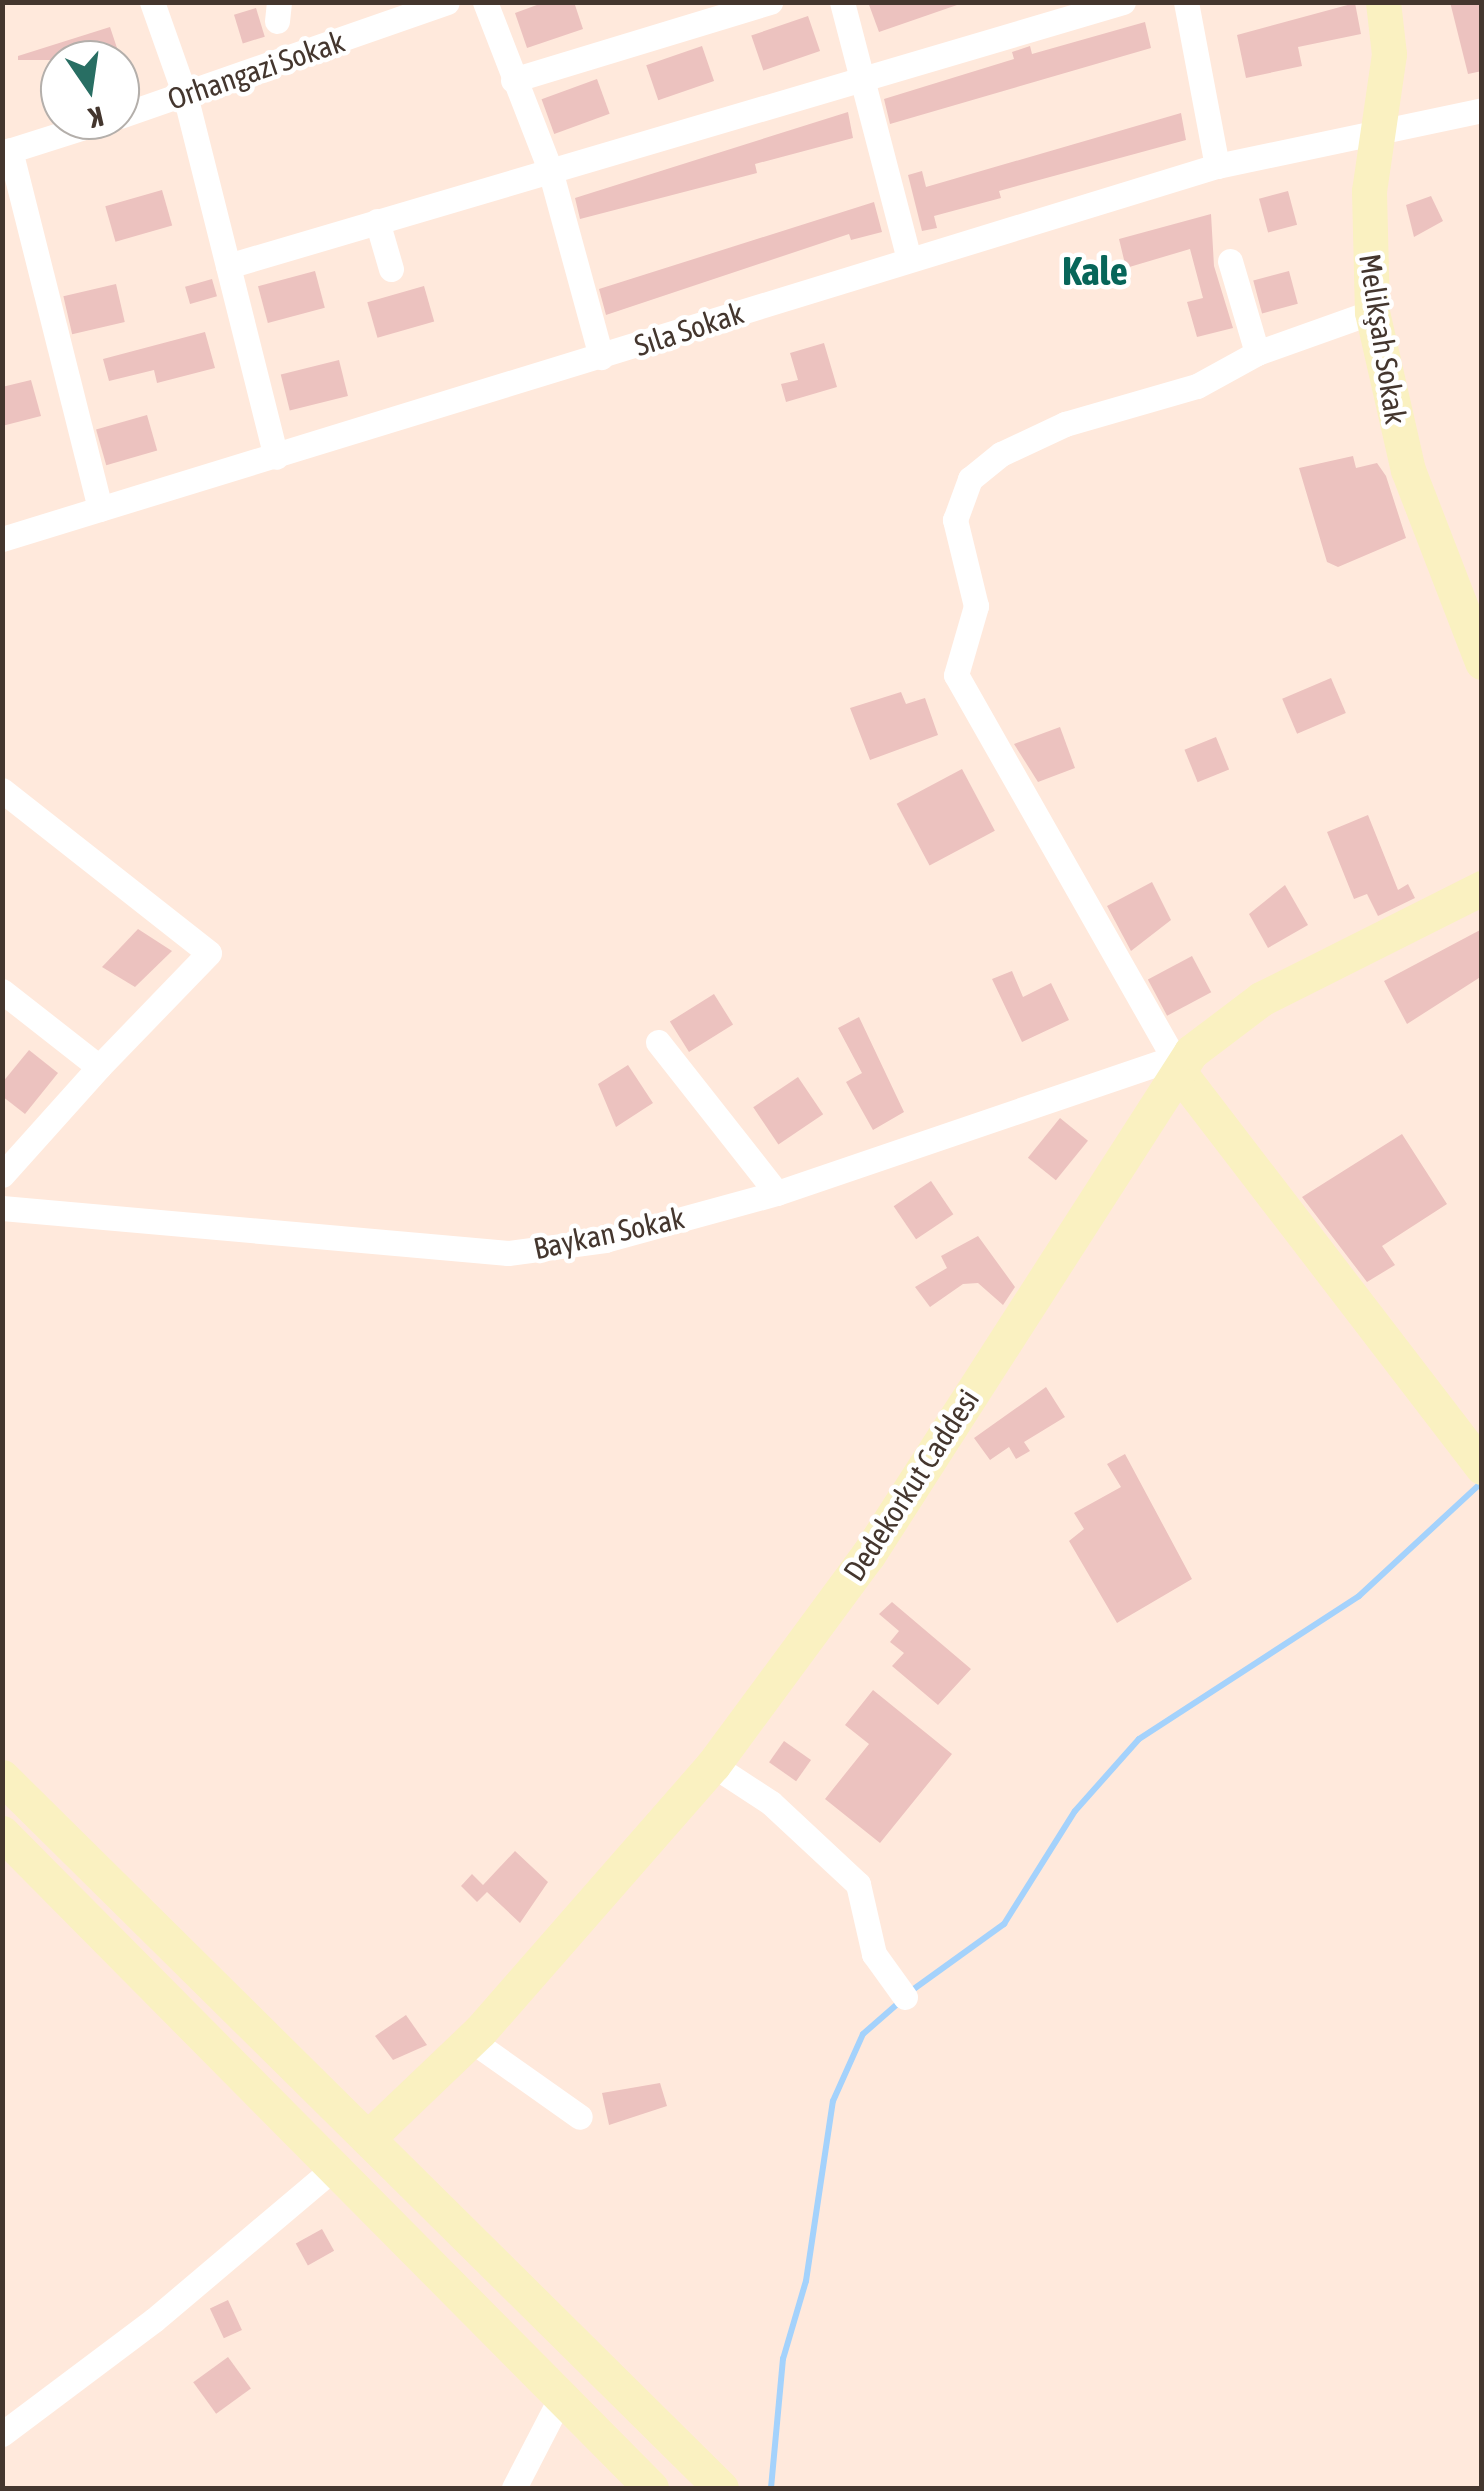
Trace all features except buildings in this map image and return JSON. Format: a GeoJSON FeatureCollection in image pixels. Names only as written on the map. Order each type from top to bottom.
{"type":"FeatureCollection","features":[{"type":"Feature","properties":{"kind":"street"},"geometry":{"type":"LineString","coordinates":[[152,2],[184,95],[276,457]]}},
{"type":"Feature","properties":{"kind":"street","name":"Orhangazi Sokak"},"geometry":{"type":"LineString","coordinates":[[140,109],[448,2]]}},
{"type":"Feature","properties":{"kind":"street"},"geometry":{"type":"LineString","coordinates":[[485,2],[550,170],[601,357]]}},
{"type":"Feature","properties":{"kind":"street"},"geometry":{"type":"LineString","coordinates":[[513,80],[770,2]]}},
{"type":"Feature","properties":{"kind":"street"},"geometry":{"type":"LineString","coordinates":[[842,2],[909,258]]}},
{"type":"Feature","properties":{"kind":"street"},"geometry":{"type":"LineString","coordinates":[[1186,2],[1216,166]]}},
{"type":"Feature","properties":{"kind":"street","name":"Melikşah Sokak"},"geometry":{"type":"LineString","coordinates":[[1383,2],[1389,54],[1368,222],[1372,312],[1408,470],[1482,662]]}},
{"type":"Feature","properties":{"kind":"street"},"geometry":{"type":"LineString","coordinates":[[228,266],[550,170],[865,83],[1114,4]]}},
{"type":"Feature","properties":{"kind":"street","name":"Sıla Sokak"},"geometry":{"type":"LineString","coordinates":[[2,539],[1216,166],[1482,110]]}},
{"type":"Feature","properties":{"kind":"street"},"geometry":{"type":"LineString","coordinates":[[41,140],[6,151],[100,509]]}},
{"type":"Feature","properties":{"kind":"street"},"geometry":{"type":"LineString","coordinates":[[378,221],[391,269]]}},
{"type":"Feature","properties":{"kind":"street"},"geometry":{"type":"LineString","coordinates":[[1230,261],[1257,353]]}},
{"type":"Feature","properties":{"kind":"street"},"geometry":{"type":"LineString","coordinates":[[1372,312],[1257,353],[1197,386],[1064,424],[1002,454],[970,478],[955,520],[976,606],[956,675],[1181,1061],[1482,1467]]}},
{"type":"Feature","properties":{"kind":"street"},"geometry":{"type":"LineString","coordinates":[[2,790],[209,952],[99,1066],[2,1175]]}},
{"type":"Feature","properties":{"kind":"street","name":"Dedekorkut Caddesi"},"geometry":{"type":"LineString","coordinates":[[368,2138],[471,2040],[713,1765],[868,1555],[1181,1061],[1261,999],[1482,888]]}},
{"type":"Feature","properties":{"kind":"street"},"geometry":{"type":"LineString","coordinates":[[2,992],[99,1066]]}},
{"type":"Feature","properties":{"kind":"street"},"geometry":{"type":"LineString","coordinates":[[658,1042],[778,1193]]}},
{"type":"Feature","properties":{"kind":"street","name":"Baykan Sokak"},"geometry":{"type":"LineString","coordinates":[[2,1208],[508,1253],[605,1240],[778,1193],[1181,1061]]}},
{"type":"Feature","properties":{"kind":"street"},"geometry":{"type":"LineString","coordinates":[[713,1765],[771,1804],[858,1884],[874,1954],[906,1996]]}},
{"type":"Feature","properties":{"kind":"street"},"geometry":{"type":"LineString","coordinates":[[2,1777],[721,2488]]}},
{"type":"Feature","properties":{"kind":"street"},"geometry":{"type":"LineString","coordinates":[[2,1833],[651,2488]]}},
{"type":"Feature","properties":{"kind":"street"},"geometry":{"type":"LineString","coordinates":[[471,2040],[580,2116]]}},
{"type":"Feature","properties":{"kind":"street"},"geometry":{"type":"LineString","coordinates":[[2,2434],[154,2320],[333,2169]]}},
{"type":"Feature","properties":{"kind":"street"},"geometry":{"type":"LineString","coordinates":[[514,2488],[560,2397]]}},
{"type":"Feature","properties":{"kind":"waterway"},"geometry":{"type":"LineString","coordinates":[[911,1991],[1004,1924],[1075,1811],[1139,1739],[1359,1596],[1482,1482]]}},
{"type":"Feature","properties":{"kind":"waterway"},"geometry":{"type":"LineString","coordinates":[[771,2488],[783,2359],[806,2281],[833,2101],[863,2034],[902,2000]]}},
{"type":"Feature","properties":{"kind":"district","name":"Kale"},"geometry":{"type":"Point","coordinates":[1095,271]}}]}
